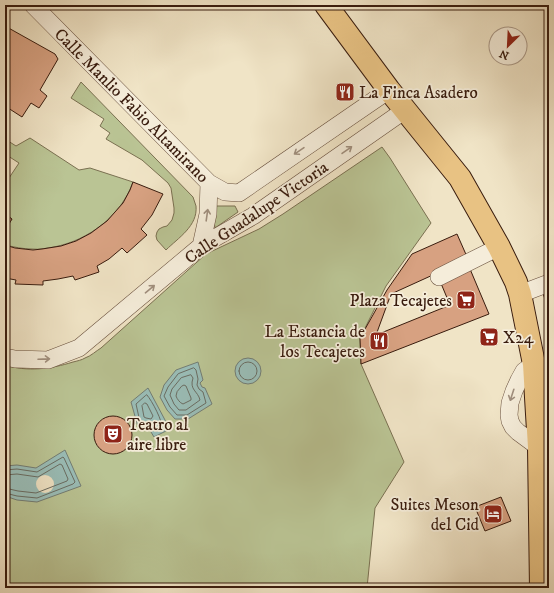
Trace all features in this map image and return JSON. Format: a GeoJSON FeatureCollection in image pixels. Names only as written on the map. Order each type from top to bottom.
{"type":"FeatureCollection","features":[{"type":"Feature","properties":{"kind":"main road"},"geometry":{"type":"LineString","coordinates":[[326,5],[389,90],[460,178],[499,247],[516,282],[520,294],[534,364],[544,451],[541,588]]}},
{"type":"Feature","properties":{"kind":"street","name":"Calle Manlio Fabio Altamirano"},"geometry":{"type":"LineString","coordinates":[[33,5],[209,183],[225,192],[239,193]]}},
{"type":"Feature","properties":{"kind":"street","name":"Calle Guadalupe Victoria"},"geometry":{"type":"LineString","coordinates":[[239,193],[389,90]]}},
{"type":"Feature","properties":{"kind":"street","name":"Calle Guadalupe Victoria"},"geometry":{"type":"LineString","coordinates":[[5,357],[15,359],[48,360],[79,348],[201,246],[253,216],[405,110]]}},
{"type":"Feature","properties":{"kind":"street"},"geometry":{"type":"LineString","coordinates":[[201,246],[208,214],[209,183]]}},
{"type":"Feature","properties":{"kind":"street"},"geometry":{"type":"LineString","coordinates":[[239,193],[240,202],[245,210],[253,216]]}},
{"type":"Feature","properties":{"kind":"street"},"geometry":{"type":"LineString","coordinates":[[439,278],[499,247]]}},
{"type":"Feature","properties":{"kind":"street"},"geometry":{"type":"LineString","coordinates":[[520,294],[549,283]]}},
{"type":"Feature","properties":{"kind":"street"},"geometry":{"type":"LineString","coordinates":[[534,364],[549,381]]}},
{"type":"Feature","properties":{"kind":"green space"},"geometry":{"type":"Polygon","coordinates":[[[81,82],[193,197],[196,206],[196,213],[191,226],[166,250],[157,240],[156,236],[159,229],[167,226],[172,220],[174,208],[171,188],[168,183],[142,160],[106,139],[110,133],[100,126],[104,119],[71,98],[81,82]]]}},
{"type":"Feature","properties":{"kind":"green space"},"geometry":{"type":"Polygon","coordinates":[[[30,138],[79,170],[90,168],[133,182],[121,206],[102,225],[79,239],[67,244],[38,249],[5,245],[5,230],[12,219],[5,214],[5,184],[19,163],[5,154],[5,139],[16,146],[30,138]]]}},
{"type":"Feature","properties":{"kind":"green space"},"geometry":{"type":"Polygon","coordinates":[[[382,147],[431,223],[386,286],[360,338],[361,364],[404,462],[375,508],[367,588],[5,588],[5,365],[39,369],[65,364],[89,356],[101,348],[206,254],[259,229],[382,147]]]}},
{"type":"Feature","properties":{"kind":"green space"},"geometry":{"type":"Polygon","coordinates":[[[212,206],[235,206],[238,212],[215,228],[212,206]]]}},
{"type":"Feature","properties":{"kind":"water"},"geometry":{"type":"Polygon","coordinates":[[[248,358],[257,362],[261,371],[257,380],[248,384],[239,380],[235,371],[239,362],[248,358]]]}},
{"type":"Feature","properties":{"kind":"water"},"geometry":{"type":"Polygon","coordinates":[[[198,362],[203,380],[200,383],[202,387],[205,388],[212,404],[188,419],[175,419],[167,410],[160,397],[164,385],[176,370],[198,362]]]}},
{"type":"Feature","properties":{"kind":"water"},"geometry":{"type":"Polygon","coordinates":[[[148,388],[165,420],[168,430],[154,437],[148,427],[138,427],[131,402],[148,388]]]}},
{"type":"Feature","properties":{"kind":"water"},"geometry":{"type":"Polygon","coordinates":[[[65,450],[81,486],[37,502],[17,500],[5,496],[5,466],[17,465],[36,468],[65,450]]]}},
{"type":"Feature","properties":{"kind":"pier"},"geometry":{"type":"Polygon","coordinates":[[[45,475],[51,478],[54,484],[51,490],[45,493],[39,490],[36,484],[39,478],[45,475]]]}},
{"type":"Feature","properties":{"kind":"building"},"geometry":{"type":"Polygon","coordinates":[[[5,26],[55,54],[58,59],[40,90],[47,96],[39,108],[31,103],[22,117],[5,106],[5,26]]]}},
{"type":"Feature","properties":{"kind":"building"},"geometry":{"type":"Polygon","coordinates":[[[133,182],[163,194],[152,215],[141,229],[147,235],[127,253],[122,248],[109,259],[97,266],[99,272],[75,280],[73,276],[43,281],[43,285],[15,284],[16,280],[5,278],[5,245],[33,250],[61,246],[76,241],[91,233],[107,221],[123,203],[133,182]]]}},
{"type":"Feature","properties":{"kind":"building"},"geometry":{"type":"Polygon","coordinates":[[[5,214],[12,219],[5,230],[5,214]]]}},
{"type":"Feature","properties":{"kind":"building","name":"Plaza Tecajetes"},"geometry":{"type":"Polygon","coordinates":[[[457,234],[468,259],[391,294],[376,335],[450,305],[440,281],[470,269],[489,314],[361,364],[360,338],[387,290],[412,254],[457,234]]]}},
{"type":"Feature","properties":{"kind":"building"},"geometry":{"type":"Polygon","coordinates":[[[549,288],[549,312],[542,290],[549,288]]]}},
{"type":"Feature","properties":{"kind":"building","name":"Teatro al aire libre"},"geometry":{"type":"Polygon","coordinates":[[[109,416],[117,416],[124,419],[129,424],[132,435],[129,446],[124,451],[117,454],[109,454],[102,451],[97,446],[94,439],[94,431],[97,424],[102,419],[109,416]]]}},
{"type":"Feature","properties":{"kind":"building"},"geometry":{"type":"Polygon","coordinates":[[[501,497],[511,521],[485,531],[475,507],[501,497]]]}},
{"type":"Feature","properties":{"kind":"place","name":"La Finca Asadero"},"geometry":{"type":"Point","coordinates":[345,92]}},
{"type":"Feature","properties":{"kind":"place","name":"Plaza Tecajetes"},"geometry":{"type":"Point","coordinates":[466,300]}},
{"type":"Feature","properties":{"kind":"place","name":"X24"},"geometry":{"type":"Point","coordinates":[489,337]}},
{"type":"Feature","properties":{"kind":"place","name":"La Estancia de los Tecajetes"},"geometry":{"type":"Point","coordinates":[379,341]}},
{"type":"Feature","properties":{"kind":"place","name":"Teatro al aire libre"},"geometry":{"type":"Point","coordinates":[113,434]}},
{"type":"Feature","properties":{"kind":"place","name":"Suites Meson del Cid"},"geometry":{"type":"Point","coordinates":[493,514]}}]}
